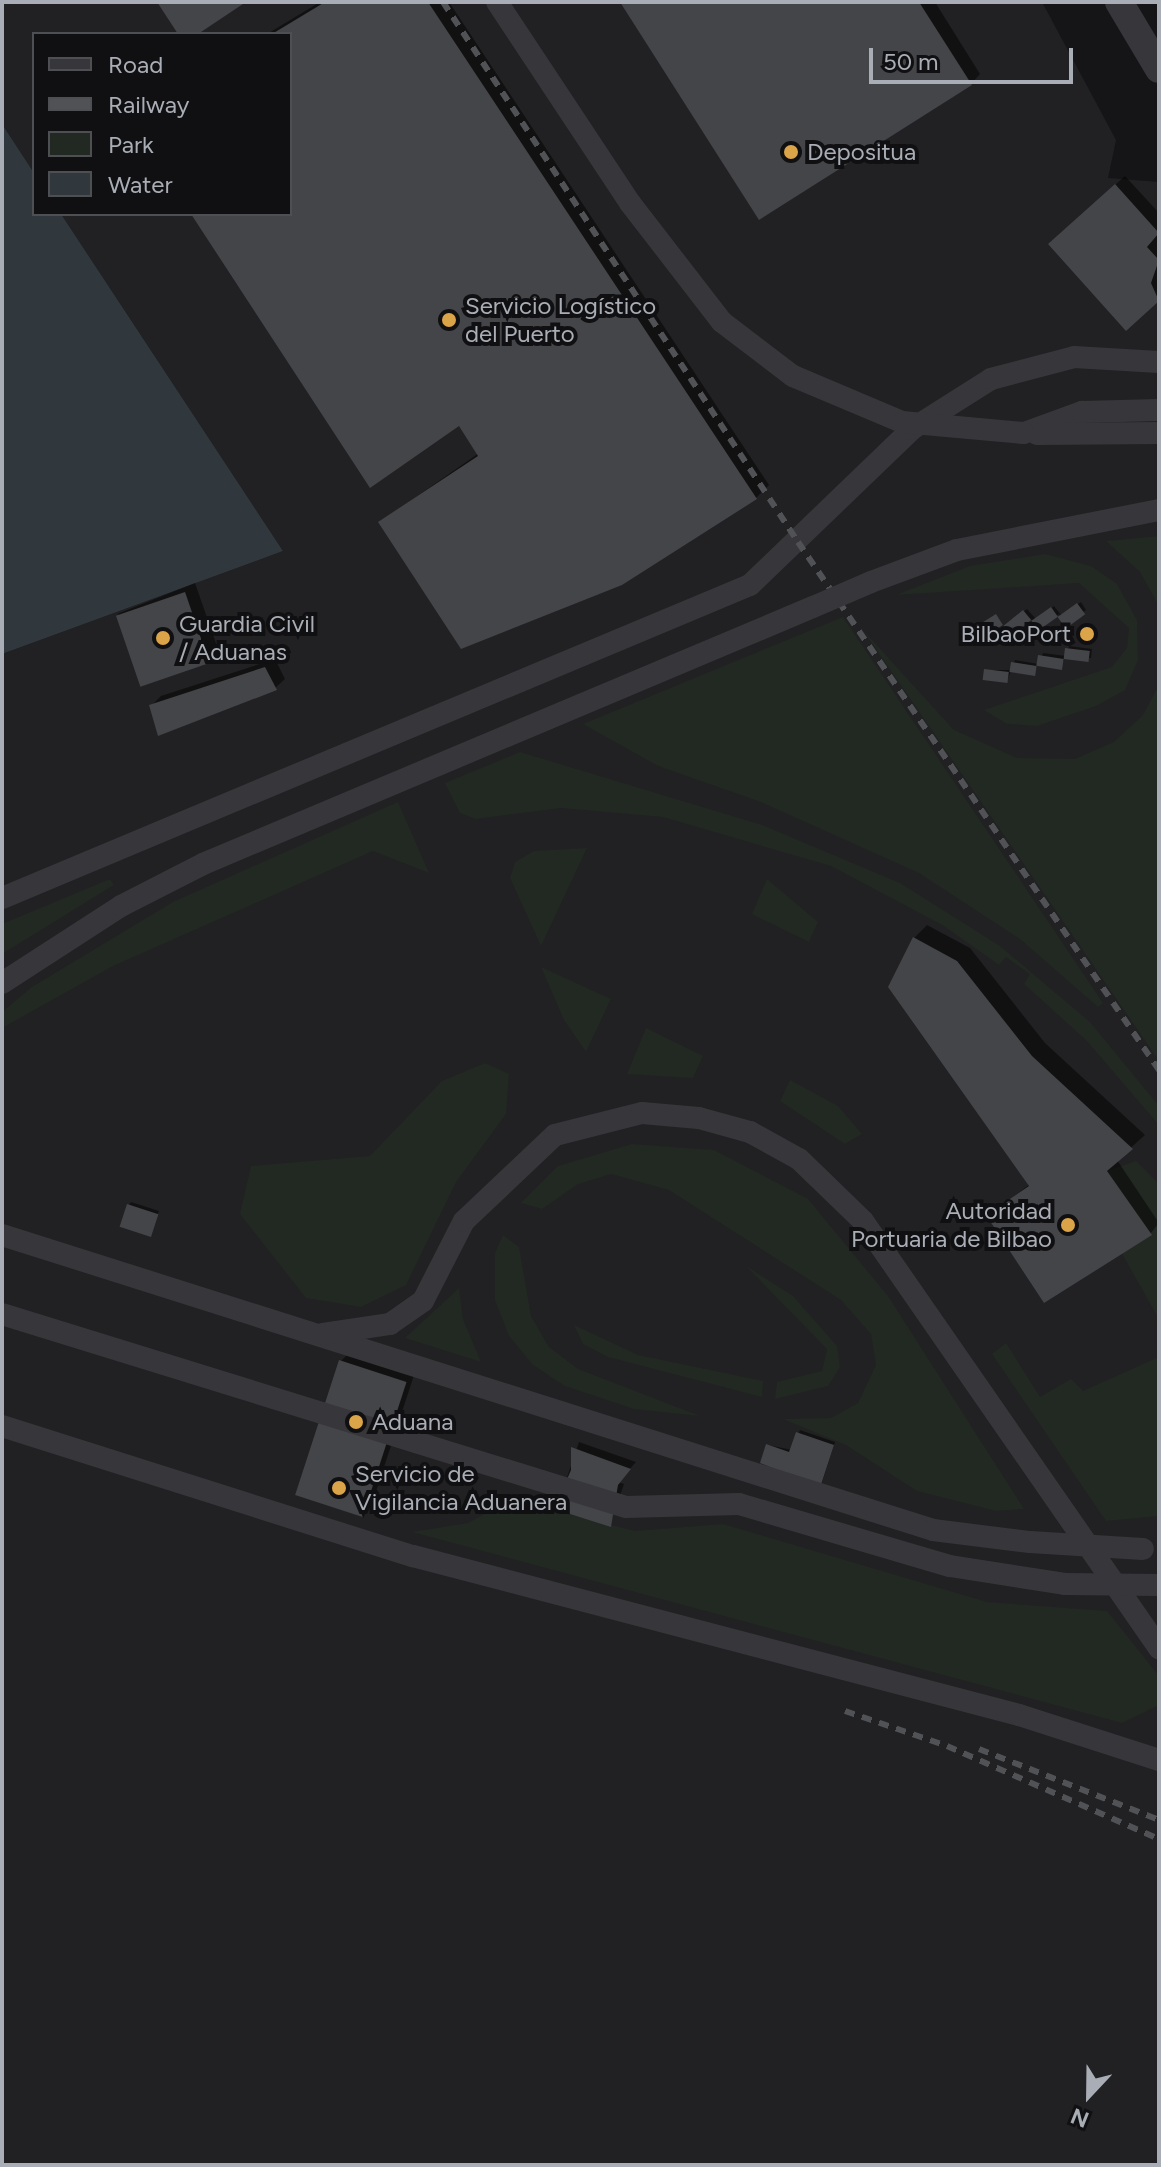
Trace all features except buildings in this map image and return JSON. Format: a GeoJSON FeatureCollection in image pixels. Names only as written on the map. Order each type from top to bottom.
{"type":"FeatureCollection","features":[{"type":"Feature","properties":{"kind":"street"},"geometry":{"type":"LineString","coordinates":[[497,2],[630,203],[722,322],[793,376],[902,422],[1024,433],[1159,433]]}},
{"type":"Feature","properties":{"kind":"street"},"geometry":{"type":"LineString","coordinates":[[1119,2],[1159,69]]}},
{"type":"Feature","properties":{"kind":"street"},"geometry":{"type":"LineString","coordinates":[[2,898],[750,585],[912,429],[991,379],[1074,357],[1159,362]]}},
{"type":"Feature","properties":{"kind":"street"},"geometry":{"type":"LineString","coordinates":[[1024,433],[1082,412],[1159,410]]}},
{"type":"Feature","properties":{"kind":"street"},"geometry":{"type":"LineString","coordinates":[[2,983],[146,891],[377,789],[871,582],[957,550],[1159,510]]}},
{"type":"Feature","properties":{"kind":"street"},"geometry":{"type":"LineString","coordinates":[[323,1334],[390,1324],[423,1301],[464,1221],[555,1135],[642,1113],[750,1132],[799,1159],[863,1221],[1159,1648]]}},
{"type":"Feature","properties":{"kind":"street"},"geometry":{"type":"LineString","coordinates":[[2,1235],[323,1334],[933,1530],[1030,1542],[1151,1548]]}},
{"type":"Feature","properties":{"kind":"street"},"geometry":{"type":"LineString","coordinates":[[2,1314],[626,1507],[739,1504],[950,1566],[1065,1584],[1159,1585]]}},
{"type":"Feature","properties":{"kind":"street"},"geometry":{"type":"LineString","coordinates":[[2,1426],[413,1556],[1019,1715],[1159,1760]]}},
{"type":"Feature","properties":{"kind":"shaded area"},"geometry":{"type":"Polygon","coordinates":[[[2,2],[1042,2],[1116,140],[1108,178],[1159,182],[1159,2165],[2,2165],[2,654],[283,551],[62,216],[292,216],[292,32],[32,32],[32,170],[2,124],[2,2]]]}},
{"type":"Feature","properties":{"kind":"green space"},"geometry":{"type":"Polygon","coordinates":[[[1159,536],[1159,606],[1140,572],[1106,541],[1159,536]]]}},
{"type":"Feature","properties":{"kind":"green space"},"geometry":{"type":"Polygon","coordinates":[[[1045,554],[1091,566],[1117,584],[1137,620],[1138,660],[1125,690],[1096,706],[1037,726],[1007,724],[984,710],[1112,667],[1127,648],[1129,628],[1079,583],[896,595],[970,566],[1045,554]]]}},
{"type":"Feature","properties":{"kind":"green space"},"geometry":{"type":"Polygon","coordinates":[[[843,617],[1103,1003],[1098,1007],[1020,939],[919,873],[761,802],[658,766],[583,724],[843,617]]]}},
{"type":"Feature","properties":{"kind":"green space"},"geometry":{"type":"Polygon","coordinates":[[[863,630],[954,730],[1017,758],[1075,759],[1114,742],[1143,715],[1159,685],[1159,1061],[863,630]]]}},
{"type":"Feature","properties":{"kind":"green space"},"geometry":{"type":"Polygon","coordinates":[[[520,752],[762,825],[900,883],[1000,946],[1090,1022],[1159,1106],[1159,1125],[1087,1041],[1024,984],[1030,974],[1006,957],[999,965],[944,926],[831,866],[663,817],[561,808],[476,819],[460,813],[445,783],[520,752]]]}},
{"type":"Feature","properties":{"kind":"green space"},"geometry":{"type":"Polygon","coordinates":[[[398,802],[429,873],[373,851],[113,966],[2,1028],[2,1012],[32,987],[173,902],[398,802]]]}},
{"type":"Feature","properties":{"kind":"green space"},"geometry":{"type":"Polygon","coordinates":[[[587,848],[541,946],[510,878],[515,862],[534,851],[587,848]]]}},
{"type":"Feature","properties":{"kind":"green space"},"geometry":{"type":"Polygon","coordinates":[[[110,879],[114,885],[2,954],[2,924],[110,879]]]}},
{"type":"Feature","properties":{"kind":"green space"},"geometry":{"type":"Polygon","coordinates":[[[767,879],[818,922],[809,942],[752,914],[767,879]]]}},
{"type":"Feature","properties":{"kind":"green space"},"geometry":{"type":"Polygon","coordinates":[[[541,967],[611,999],[586,1052],[564,1020],[541,967]]]}},
{"type":"Feature","properties":{"kind":"green space"},"geometry":{"type":"Polygon","coordinates":[[[646,1028],[703,1056],[693,1078],[627,1074],[646,1028]]]}},
{"type":"Feature","properties":{"kind":"green space"},"geometry":{"type":"Polygon","coordinates":[[[485,1063],[509,1074],[506,1114],[456,1182],[406,1285],[361,1307],[306,1298],[240,1214],[251,1166],[370,1156],[442,1081],[485,1063]]]}},
{"type":"Feature","properties":{"kind":"green space"},"geometry":{"type":"Polygon","coordinates":[[[790,1080],[838,1106],[862,1134],[845,1144],[780,1101],[790,1080]]]}},
{"type":"Feature","properties":{"kind":"green space"},"geometry":{"type":"Polygon","coordinates":[[[632,1144],[714,1150],[808,1199],[888,1296],[1024,1509],[996,1511],[917,1491],[846,1445],[783,1419],[831,1418],[858,1403],[876,1365],[871,1334],[841,1300],[669,1190],[611,1174],[578,1184],[542,1209],[521,1203],[558,1166],[632,1144]]]}},
{"type":"Feature","properties":{"kind":"green space"},"geometry":{"type":"Polygon","coordinates":[[[1136,1161],[1159,1184],[1159,1319],[1121,1252],[1107,1171],[1136,1161]]]}},
{"type":"Feature","properties":{"kind":"green space"},"geometry":{"type":"Polygon","coordinates":[[[503,1235],[519,1247],[531,1316],[549,1347],[578,1369],[700,1416],[634,1409],[565,1386],[533,1365],[509,1336],[495,1300],[495,1253],[503,1235]]]}},
{"type":"Feature","properties":{"kind":"green space"},"geometry":{"type":"Polygon","coordinates":[[[746,1266],[793,1296],[837,1346],[840,1367],[828,1386],[775,1399],[777,1382],[822,1371],[827,1349],[746,1266]]]}},
{"type":"Feature","properties":{"kind":"green space"},"geometry":{"type":"Polygon","coordinates":[[[459,1288],[463,1319],[481,1362],[405,1338],[459,1288]]]}},
{"type":"Feature","properties":{"kind":"green space"},"geometry":{"type":"Polygon","coordinates":[[[574,1325],[638,1355],[763,1381],[762,1397],[608,1357],[583,1344],[574,1325]]]}},
{"type":"Feature","properties":{"kind":"green space"},"geometry":{"type":"Polygon","coordinates":[[[1006,1343],[1040,1397],[1071,1379],[1083,1391],[1159,1357],[1159,1516],[1106,1521],[992,1354],[1006,1343]]]}},
{"type":"Feature","properties":{"kind":"green space"},"geometry":{"type":"Polygon","coordinates":[[[511,1500],[635,1531],[723,1524],[987,1602],[1107,1611],[1159,1676],[1159,1705],[1122,1723],[412,1532],[468,1523],[511,1500]]]}},
{"type":"Feature","properties":{"kind":"water"},"geometry":{"type":"Polygon","coordinates":[[[2,124],[32,170],[32,216],[62,216],[283,551],[2,654],[2,124]]]}},
{"type":"Feature","properties":{"kind":"railway"},"geometry":{"type":"LineString","coordinates":[[443,2],[798,542],[1159,1070]]}},
{"type":"Feature","properties":{"kind":"railway"},"geometry":{"type":"LineString","coordinates":[[845,1711],[947,1746],[1159,1839]]}},
{"type":"Feature","properties":{"kind":"railway"},"geometry":{"type":"LineString","coordinates":[[979,1749],[1159,1820]]}},
{"type":"Feature","properties":{"kind":"place","name":"Depositua"},"geometry":{"type":"Point","coordinates":[791,152]}},
{"type":"Feature","properties":{"kind":"place","name":"Servicio Logístico del Puerto"},"geometry":{"type":"Point","coordinates":[449,320]}},
{"type":"Feature","properties":{"kind":"place","name":"BilbaoPort"},"geometry":{"type":"Point","coordinates":[1087,634]}},
{"type":"Feature","properties":{"kind":"place","name":"Guardia Civil / Aduanas"},"geometry":{"type":"Point","coordinates":[163,638]}},
{"type":"Feature","properties":{"kind":"place","name":"Autoridad Portuaria de Bilbao"},"geometry":{"type":"Point","coordinates":[1068,1225]}},
{"type":"Feature","properties":{"kind":"place","name":"Aduana"},"geometry":{"type":"Point","coordinates":[356,1422]}},
{"type":"Feature","properties":{"kind":"place","name":"Servicio de Vigilancia Aduanera"},"geometry":{"type":"Point","coordinates":[339,1488]}}]}
